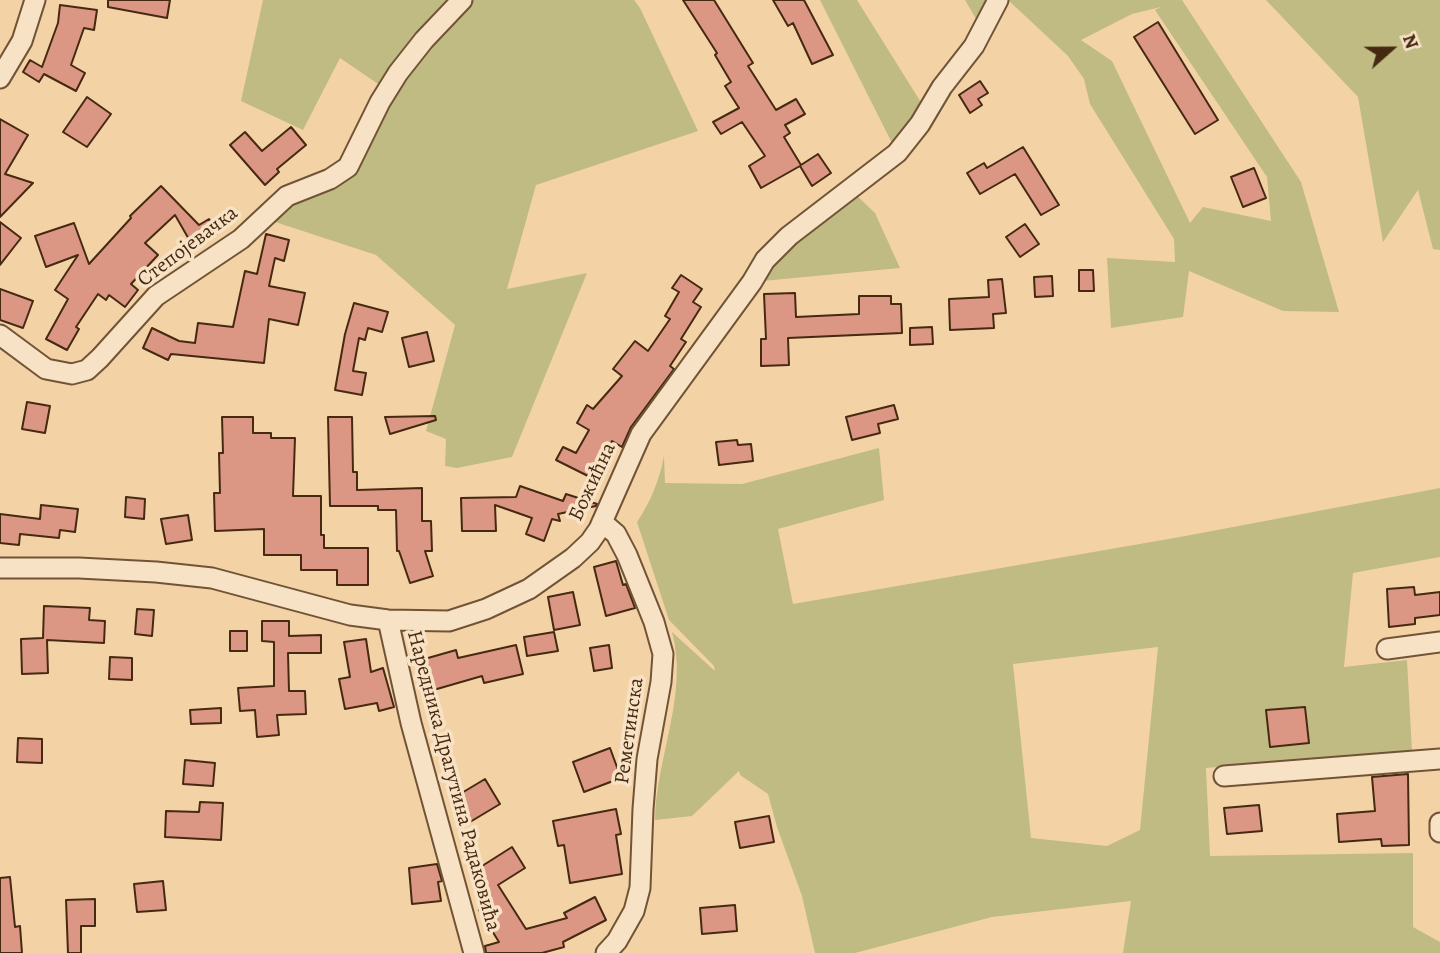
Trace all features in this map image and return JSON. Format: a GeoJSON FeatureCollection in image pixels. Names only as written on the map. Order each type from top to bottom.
{"type":"FeatureCollection","features":[{"type":"Feature","properties":{"kind":"street"},"geometry":{"type":"LineString","coordinates":[[0,78],[22,41],[35,0]]}},
{"type":"Feature","properties":{"kind":"street","name":"Степојевачка"},"geometry":{"type":"LineString","coordinates":[[0,335],[46,369],[64,374],[87,369],[156,296],[241,239],[287,196],[330,179],[348,167],[383,96],[398,73],[424,40],[462,0]]}},
{"type":"Feature","properties":{"kind":"street","name":"Божићна"},"geometry":{"type":"LineString","coordinates":[[0,568],[79,568],[212,578],[350,615],[388,620],[449,621],[505,601],[529,589],[573,558],[590,542],[602,523],[641,433],[752,282],[765,260],[789,236],[897,153],[974,46],[998,0]]}},
{"type":"Feature","properties":{"kind":"street","name":"Реметинска"},"geometry":{"type":"LineString","coordinates":[[602,523],[616,534],[627,555],[654,622],[663,654],[662,682],[648,759],[640,888],[634,911],[617,941],[606,953]]}},
{"type":"Feature","properties":{"kind":"street","name":"Наредника Драгутина Радаковића"},"geometry":{"type":"LineString","coordinates":[[388,620],[407,710],[474,953]]}},
{"type":"Feature","properties":{"kind":"street"},"geometry":{"type":"LineString","coordinates":[[1387,649],[1440,642]]}},
{"type":"Feature","properties":{"kind":"street"},"geometry":{"type":"LineString","coordinates":[[1224,776],[1440,759]]}},
{"type":"Feature","properties":{"kind":"street"},"geometry":{"type":"LineString","coordinates":[[1440,823],[1440,832]]}},
{"type":"Feature","properties":{"kind":"shaded area"},"geometry":{"type":"Polygon","coordinates":[[[263,0],[634,0],[640,8],[698,131],[536,185],[507,289],[587,273],[512,457],[457,468],[445,466],[446,439],[426,431],[455,325],[376,255],[263,218],[330,179],[387,90],[340,58],[303,130],[241,101],[263,0]]]}},
{"type":"Feature","properties":{"kind":"shaded area"},"geometry":{"type":"Polygon","coordinates":[[[820,0],[857,0],[927,112],[897,153],[820,0]]]}},
{"type":"Feature","properties":{"kind":"shaded area"},"geometry":{"type":"Polygon","coordinates":[[[965,0],[998,0],[982,29],[965,0]]]}},
{"type":"Feature","properties":{"kind":"shaded area"},"geometry":{"type":"Polygon","coordinates":[[[1008,0],[1182,0],[1301,182],[1339,312],[1283,311],[1189,271],[1183,317],[1111,328],[1107,258],[1175,262],[1174,239],[1090,104],[1084,79],[1068,56],[1008,0]],[[1161,7],[1132,14],[1081,40],[1112,61],[1190,223],[1203,207],[1271,221],[1267,177],[1155,10],[1161,7]]]}},
{"type":"Feature","properties":{"kind":"shaded area"},"geometry":{"type":"Polygon","coordinates":[[[1266,0],[1440,0],[1440,250],[1433,249],[1418,190],[1383,242],[1358,97],[1266,0]]]}},
{"type":"Feature","properties":{"kind":"shaded area"},"geometry":{"type":"Polygon","coordinates":[[[850,189],[875,213],[900,268],[752,282],[850,189]]]}},
{"type":"Feature","properties":{"kind":"shaded area"},"geometry":{"type":"Polygon","coordinates":[[[879,448],[884,500],[778,529],[793,604],[1180,537],[1440,488],[1440,557],[1353,573],[1344,667],[1407,660],[1412,751],[1206,768],[1210,856],[1413,853],[1413,927],[1440,942],[1440,953],[1123,953],[1131,901],[992,917],[855,953],[815,953],[802,896],[768,794],[740,775],[739,771],[692,816],[655,820],[660,773],[677,678],[672,632],[715,671],[714,666],[669,620],[637,522],[654,490],[664,456],[665,483],[742,484],[879,448]],[[1158,647],[1013,664],[1031,838],[1107,846],[1140,830],[1158,647]]]}},
{"type":"Feature","properties":{"kind":"building"},"geometry":{"type":"Polygon","coordinates":[[[108,0],[170,0],[167,18],[108,7],[108,0]]]}},
{"type":"Feature","properties":{"kind":"building"},"geometry":{"type":"Polygon","coordinates":[[[683,0],[714,0],[753,63],[748,66],[776,110],[796,99],[805,114],[785,125],[790,133],[784,137],[801,165],[818,154],[831,173],[812,186],[800,166],[761,188],[749,166],[765,156],[742,122],[721,134],[713,122],[739,108],[725,86],[731,82],[715,55],[717,53],[683,0]]]}},
{"type":"Feature","properties":{"kind":"building"},"geometry":{"type":"Polygon","coordinates":[[[773,0],[804,0],[833,55],[812,64],[793,23],[788,26],[773,0]]]}},
{"type":"Feature","properties":{"kind":"building"},"geometry":{"type":"Polygon","coordinates":[[[60,5],[97,10],[94,30],[84,28],[71,65],[85,73],[76,91],[44,74],[39,82],[23,72],[30,60],[42,67],[58,23],[60,5]]]}},
{"type":"Feature","properties":{"kind":"building"},"geometry":{"type":"Polygon","coordinates":[[[1158,22],[1218,120],[1195,134],[1134,37],[1158,22]]]}},
{"type":"Feature","properties":{"kind":"building"},"geometry":{"type":"Polygon","coordinates":[[[980,81],[988,93],[978,99],[982,105],[970,113],[959,95],[980,81]]]}},
{"type":"Feature","properties":{"kind":"building"},"geometry":{"type":"Polygon","coordinates":[[[87,97],[111,114],[87,147],[63,132],[87,97]]]}},
{"type":"Feature","properties":{"kind":"building"},"geometry":{"type":"Polygon","coordinates":[[[0,119],[28,135],[5,174],[33,183],[0,217],[0,119]]]}},
{"type":"Feature","properties":{"kind":"building"},"geometry":{"type":"Polygon","coordinates":[[[291,127],[306,145],[277,169],[279,172],[265,185],[230,145],[245,132],[262,151],[291,127]]]}},
{"type":"Feature","properties":{"kind":"building"},"geometry":{"type":"Polygon","coordinates":[[[1023,147],[1059,205],[1041,215],[1015,174],[980,194],[967,173],[984,163],[987,168],[1023,147]]]}},
{"type":"Feature","properties":{"kind":"building"},"geometry":{"type":"Polygon","coordinates":[[[1254,168],[1266,198],[1243,207],[1231,177],[1254,168]]]}},
{"type":"Feature","properties":{"kind":"building"},"geometry":{"type":"Polygon","coordinates":[[[161,186],[199,225],[209,219],[218,233],[194,248],[175,215],[145,243],[158,255],[131,284],[138,290],[125,307],[109,295],[106,300],[98,294],[76,327],[79,329],[67,350],[46,339],[68,299],[55,290],[78,255],[46,267],[35,236],[74,223],[89,264],[130,216],[161,186]]]}},
{"type":"Feature","properties":{"kind":"building"},"geometry":{"type":"Polygon","coordinates":[[[0,222],[21,238],[0,265],[0,222]]]}},
{"type":"Feature","properties":{"kind":"building"},"geometry":{"type":"Polygon","coordinates":[[[1025,224],[1039,244],[1020,257],[1006,237],[1025,224]]]}},
{"type":"Feature","properties":{"kind":"building"},"geometry":{"type":"Polygon","coordinates":[[[266,234],[289,240],[284,261],[275,258],[269,286],[305,293],[298,325],[269,319],[264,363],[171,354],[168,360],[143,348],[152,328],[179,341],[195,343],[198,323],[233,327],[245,271],[257,274],[266,234]]]}},
{"type":"Feature","properties":{"kind":"building"},"geometry":{"type":"Polygon","coordinates":[[[1079,270],[1093,270],[1094,291],[1079,291],[1079,270]]]}},
{"type":"Feature","properties":{"kind":"building"},"geometry":{"type":"Polygon","coordinates":[[[681,275],[702,289],[693,302],[701,307],[681,339],[686,342],[670,366],[674,369],[631,427],[622,447],[612,441],[592,478],[556,460],[563,447],[576,453],[589,430],[577,423],[587,405],[593,409],[622,376],[613,369],[635,341],[648,351],[670,319],[665,316],[679,292],[672,288],[681,275]]]}},
{"type":"Feature","properties":{"kind":"building"},"geometry":{"type":"Polygon","coordinates":[[[1052,276],[1053,296],[1035,297],[1034,277],[1052,276]]]}},
{"type":"Feature","properties":{"kind":"building"},"geometry":{"type":"Polygon","coordinates":[[[1002,279],[1006,313],[993,314],[994,328],[950,330],[949,299],[989,297],[988,280],[1002,279]]]}},
{"type":"Feature","properties":{"kind":"building"},"geometry":{"type":"Polygon","coordinates":[[[0,289],[33,301],[23,328],[0,320],[0,289]]]}},
{"type":"Feature","properties":{"kind":"building"},"geometry":{"type":"Polygon","coordinates":[[[795,293],[796,317],[859,314],[859,296],[891,296],[891,304],[901,304],[902,333],[788,338],[789,365],[761,366],[761,339],[766,339],[764,294],[795,293]]]}},
{"type":"Feature","properties":{"kind":"building"},"geometry":{"type":"Polygon","coordinates":[[[354,303],[388,312],[382,332],[368,328],[365,340],[359,338],[353,371],[366,373],[362,395],[335,390],[345,334],[354,303]]]}},
{"type":"Feature","properties":{"kind":"building"},"geometry":{"type":"Polygon","coordinates":[[[932,327],[933,344],[910,345],[910,328],[932,327]]]}},
{"type":"Feature","properties":{"kind":"building"},"geometry":{"type":"Polygon","coordinates":[[[427,332],[434,361],[409,367],[402,338],[427,332]]]}},
{"type":"Feature","properties":{"kind":"building"},"geometry":{"type":"Polygon","coordinates":[[[27,402],[50,406],[45,433],[22,429],[27,402]]]}},
{"type":"Feature","properties":{"kind":"building"},"geometry":{"type":"Polygon","coordinates":[[[894,405],[898,419],[878,424],[880,433],[852,440],[846,417],[894,405]]]}},
{"type":"Feature","properties":{"kind":"building"},"geometry":{"type":"Polygon","coordinates":[[[435,416],[436,420],[390,434],[385,417],[435,416]]]}},
{"type":"Feature","properties":{"kind":"building"},"geometry":{"type":"Polygon","coordinates":[[[222,417],[253,417],[253,433],[271,433],[271,438],[295,438],[293,496],[321,496],[321,535],[324,535],[324,548],[368,548],[368,585],[337,585],[337,570],[301,570],[301,555],[264,555],[264,529],[215,531],[214,493],[220,493],[222,417]]]}},
{"type":"Feature","properties":{"kind":"building"},"geometry":{"type":"Polygon","coordinates":[[[328,417],[352,417],[353,472],[357,472],[357,490],[422,488],[422,521],[431,521],[432,551],[425,551],[433,576],[410,583],[397,551],[396,510],[378,510],[378,506],[330,506],[328,417]]]}},
{"type":"Feature","properties":{"kind":"building"},"geometry":{"type":"Polygon","coordinates":[[[737,440],[738,445],[751,444],[753,461],[719,465],[716,442],[737,440]]]}},
{"type":"Feature","properties":{"kind":"building"},"geometry":{"type":"Polygon","coordinates":[[[520,486],[563,501],[566,494],[597,504],[558,514],[560,521],[552,519],[544,541],[526,534],[532,518],[495,505],[496,531],[462,531],[461,498],[516,497],[520,486]]]}},
{"type":"Feature","properties":{"kind":"building"},"geometry":{"type":"Polygon","coordinates":[[[126,497],[145,499],[144,519],[125,517],[126,497]]]}},
{"type":"Feature","properties":{"kind":"building"},"geometry":{"type":"Polygon","coordinates":[[[41,505],[78,509],[75,532],[60,530],[59,538],[20,534],[19,545],[0,543],[0,514],[40,519],[41,505]]]}},
{"type":"Feature","properties":{"kind":"building"},"geometry":{"type":"Polygon","coordinates":[[[188,515],[192,540],[166,544],[161,519],[188,515]]]}},
{"type":"Feature","properties":{"kind":"building"},"geometry":{"type":"Polygon","coordinates":[[[616,561],[623,585],[626,584],[635,608],[606,616],[594,567],[616,561]]]}},
{"type":"Feature","properties":{"kind":"building"},"geometry":{"type":"Polygon","coordinates":[[[1414,587],[1415,595],[1440,592],[1440,615],[1415,618],[1415,624],[1389,627],[1387,589],[1414,587]]]}},
{"type":"Feature","properties":{"kind":"building"},"geometry":{"type":"Polygon","coordinates":[[[573,592],[580,625],[554,630],[548,597],[573,592]]]}},
{"type":"Feature","properties":{"kind":"building"},"geometry":{"type":"Polygon","coordinates":[[[44,606],[90,608],[89,620],[105,621],[104,643],[47,640],[48,673],[22,674],[21,639],[43,638],[44,606]]]}},
{"type":"Feature","properties":{"kind":"building"},"geometry":{"type":"Polygon","coordinates":[[[137,609],[154,610],[152,636],[135,634],[137,609]]]}},
{"type":"Feature","properties":{"kind":"building"},"geometry":{"type":"Polygon","coordinates":[[[262,621],[289,621],[289,636],[321,635],[321,653],[288,653],[289,691],[305,691],[306,714],[277,715],[279,735],[257,737],[255,710],[240,711],[238,688],[274,686],[274,642],[262,641],[262,621]]]}},
{"type":"Feature","properties":{"kind":"building"},"geometry":{"type":"Polygon","coordinates":[[[230,631],[247,631],[247,651],[230,651],[230,631]]]}},
{"type":"Feature","properties":{"kind":"building"},"geometry":{"type":"Polygon","coordinates":[[[554,632],[558,651],[527,656],[524,637],[554,632]]]}},
{"type":"Feature","properties":{"kind":"building"},"geometry":{"type":"Polygon","coordinates":[[[366,639],[371,672],[383,668],[394,707],[379,711],[377,703],[345,709],[339,679],[350,677],[344,642],[366,639]]]}},
{"type":"Feature","properties":{"kind":"building"},"geometry":{"type":"Polygon","coordinates":[[[516,645],[523,674],[484,683],[482,676],[430,691],[421,660],[456,650],[458,658],[516,645]]]}},
{"type":"Feature","properties":{"kind":"building"},"geometry":{"type":"Polygon","coordinates":[[[609,645],[612,668],[594,671],[590,648],[609,645]]]}},
{"type":"Feature","properties":{"kind":"building"},"geometry":{"type":"Polygon","coordinates":[[[110,657],[132,658],[132,680],[109,679],[110,657]]]}},
{"type":"Feature","properties":{"kind":"building"},"geometry":{"type":"Polygon","coordinates":[[[1305,707],[1309,743],[1270,747],[1266,710],[1305,707]]]}},
{"type":"Feature","properties":{"kind":"building"},"geometry":{"type":"Polygon","coordinates":[[[221,708],[221,723],[191,724],[190,710],[221,708]]]}},
{"type":"Feature","properties":{"kind":"building"},"geometry":{"type":"Polygon","coordinates":[[[18,738],[42,739],[42,763],[17,762],[18,738]]]}},
{"type":"Feature","properties":{"kind":"building"},"geometry":{"type":"Polygon","coordinates":[[[610,748],[621,778],[584,792],[573,762],[610,748]]]}},
{"type":"Feature","properties":{"kind":"building"},"geometry":{"type":"Polygon","coordinates":[[[185,760],[215,763],[213,786],[183,784],[185,760]]]}},
{"type":"Feature","properties":{"kind":"building"},"geometry":{"type":"Polygon","coordinates":[[[1408,774],[1409,845],[1382,846],[1381,839],[1339,842],[1337,814],[1375,811],[1372,777],[1408,774]]]}},
{"type":"Feature","properties":{"kind":"building"},"geometry":{"type":"Polygon","coordinates":[[[485,779],[500,804],[470,822],[455,797],[485,779]]]}},
{"type":"Feature","properties":{"kind":"building"},"geometry":{"type":"Polygon","coordinates":[[[200,802],[223,803],[221,840],[165,837],[166,811],[199,812],[200,802]]]}},
{"type":"Feature","properties":{"kind":"building"},"geometry":{"type":"Polygon","coordinates":[[[1259,805],[1262,831],[1227,834],[1224,808],[1259,805]]]}},
{"type":"Feature","properties":{"kind":"building"},"geometry":{"type":"Polygon","coordinates":[[[616,809],[621,834],[616,835],[622,874],[570,883],[564,845],[558,846],[553,821],[616,809]]]}},
{"type":"Feature","properties":{"kind":"building"},"geometry":{"type":"Polygon","coordinates":[[[769,816],[774,842],[740,848],[735,822],[769,816]]]}},
{"type":"Feature","properties":{"kind":"building"},"geometry":{"type":"Polygon","coordinates":[[[512,847],[525,868],[498,885],[526,929],[567,918],[564,913],[595,897],[606,920],[563,942],[564,947],[542,953],[486,953],[485,946],[499,942],[479,910],[491,903],[471,873],[512,847]]]}},
{"type":"Feature","properties":{"kind":"building"},"geometry":{"type":"Polygon","coordinates":[[[437,864],[442,881],[438,882],[441,901],[412,904],[409,868],[437,864]]]}},
{"type":"Feature","properties":{"kind":"building"},"geometry":{"type":"Polygon","coordinates":[[[10,877],[15,927],[20,926],[22,953],[0,953],[0,878],[10,877]]]}},
{"type":"Feature","properties":{"kind":"building"},"geometry":{"type":"Polygon","coordinates":[[[163,881],[166,910],[137,912],[134,884],[163,881]]]}},
{"type":"Feature","properties":{"kind":"building"},"geometry":{"type":"Polygon","coordinates":[[[95,899],[95,926],[81,926],[81,953],[68,953],[66,900],[95,899]]]}},
{"type":"Feature","properties":{"kind":"building"},"geometry":{"type":"Polygon","coordinates":[[[735,905],[737,931],[702,934],[700,908],[735,905]]]}}]}
